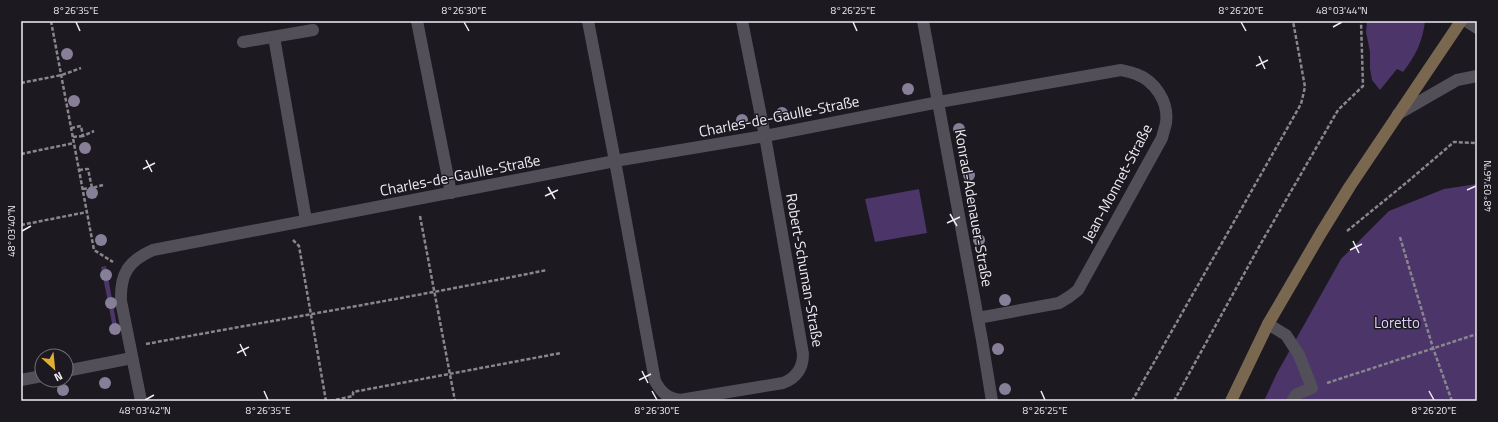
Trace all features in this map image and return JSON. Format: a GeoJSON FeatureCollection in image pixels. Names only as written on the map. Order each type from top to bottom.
{"type":"FeatureCollection","features":[{"type":"Feature","properties":{"kind":"main road"},"geometry":{"type":"LineString","coordinates":[[1230,401],[1268,324],[1329,219],[1461,21]]}},
{"type":"Feature","properties":{"kind":"street"},"geometry":{"type":"LineString","coordinates":[[417,21],[451,193]]}},
{"type":"Feature","properties":{"kind":"street","name":"Robert-Schuman-Straße"},"geometry":{"type":"LineString","coordinates":[[588,21],[655,381],[665,395],[676,400],[720,397],[783,383],[796,375],[803,362],[803,354],[765,136],[742,21]]}},
{"type":"Feature","properties":{"kind":"street","name":"Konrad-Adenauer-Straße"},"geometry":{"type":"LineString","coordinates":[[923,21],[939,102],[992,401]]}},
{"type":"Feature","properties":{"kind":"street"},"geometry":{"type":"LineString","coordinates":[[1466,21],[1477,28]]}},
{"type":"Feature","properties":{"kind":"street"},"geometry":{"type":"LineString","coordinates":[[244,42],[313,30]]}},
{"type":"Feature","properties":{"kind":"street"},"geometry":{"type":"LineString","coordinates":[[274,37],[306,220]]}},
{"type":"Feature","properties":{"kind":"street","name":"Jean-Monnet-Straße"},"geometry":{"type":"LineString","coordinates":[[939,102],[1120,70],[1136,74],[1149,81],[1160,93],[1165,107],[1166,123],[1162,138],[1078,290],[1059,302],[978,318]]}},
{"type":"Feature","properties":{"kind":"street"},"geometry":{"type":"LineString","coordinates":[[1398,114],[1457,80],[1477,76]]}},
{"type":"Feature","properties":{"kind":"street","name":"Charles-de-Gaulle-Straße"},"geometry":{"type":"LineString","coordinates":[[141,401],[121,301],[120,288],[126,270],[141,256],[153,250],[615,161],[765,136],[939,102]]}},
{"type":"Feature","properties":{"kind":"street"},"geometry":{"type":"LineString","coordinates":[[1268,324],[1286,335],[1299,355],[1312,388],[1297,394],[1292,401]]}},
{"type":"Feature","properties":{"kind":"street"},"geometry":{"type":"LineString","coordinates":[[74,369],[132,358]]}},
{"type":"Feature","properties":{"kind":"street"},"geometry":{"type":"LineString","coordinates":[[21,380],[34,378]]}},
{"type":"Feature","properties":{"kind":"path"},"geometry":{"type":"LineString","coordinates":[[51,21],[94,250],[126,270]]}},
{"type":"Feature","properties":{"kind":"path"},"geometry":{"type":"LineString","coordinates":[[1132,401],[1301,104],[1305,87],[1294,21]]}},
{"type":"Feature","properties":{"kind":"path"},"geometry":{"type":"LineString","coordinates":[[1174,401],[1260,245],[1338,110],[1363,86],[1361,21]]}},
{"type":"Feature","properties":{"kind":"path"},"geometry":{"type":"LineString","coordinates":[[21,83],[62,75],[81,68]]}},
{"type":"Feature","properties":{"kind":"path"},"geometry":{"type":"LineString","coordinates":[[71,128],[81,126],[83,136]]}},
{"type":"Feature","properties":{"kind":"path"},"geometry":{"type":"LineString","coordinates":[[73,137],[83,136],[94,131]]}},
{"type":"Feature","properties":{"kind":"path"},"geometry":{"type":"LineString","coordinates":[[1347,231],[1454,142],[1477,142]]}},
{"type":"Feature","properties":{"kind":"path"},"geometry":{"type":"LineString","coordinates":[[21,154],[74,143]]}},
{"type":"Feature","properties":{"kind":"path"},"geometry":{"type":"LineString","coordinates":[[79,170],[88,169],[92,188]]}},
{"type":"Feature","properties":{"kind":"path"},"geometry":{"type":"LineString","coordinates":[[83,189],[103,185]]}},
{"type":"Feature","properties":{"kind":"path"},"geometry":{"type":"LineString","coordinates":[[417,199],[455,401]]}},
{"type":"Feature","properties":{"kind":"path"},"geometry":{"type":"LineString","coordinates":[[21,225],[87,212]]}},
{"type":"Feature","properties":{"kind":"path"},"geometry":{"type":"LineString","coordinates":[[280,225],[298,246],[328,401],[353,396],[353,392],[561,353]]}},
{"type":"Feature","properties":{"kind":"path"},"geometry":{"type":"LineString","coordinates":[[1400,237],[1433,348],[1452,401]]}},
{"type":"Feature","properties":{"kind":"path"},"geometry":{"type":"LineString","coordinates":[[141,345],[547,270]]}},
{"type":"Feature","properties":{"kind":"path"},"geometry":{"type":"LineString","coordinates":[[1312,388],[1477,334]]}},
{"type":"Feature","properties":{"kind":"green space"},"geometry":{"type":"Polygon","coordinates":[[[1367,21],[1425,21],[1418,48],[1411,61],[1403,72],[1397,69],[1380,90],[1372,80],[1370,69],[1370,52],[1366,32],[1367,21]]]}},
{"type":"Feature","properties":{"kind":"green space","name":"Loretto"},"geometry":{"type":"Polygon","coordinates":[[[1477,184],[1477,401],[1264,401],[1277,373],[1341,259],[1389,211],[1444,189],[1477,184]]]}},
{"type":"Feature","properties":{"kind":"green space"},"geometry":{"type":"Polygon","coordinates":[[[919,189],[927,233],[875,242],[865,199],[919,189]]]}},
{"type":"Feature","properties":{"kind":"green space"},"geometry":{"type":"Polygon","coordinates":[[[106,266],[118,332],[114,333],[101,267],[106,266]]]}}]}
